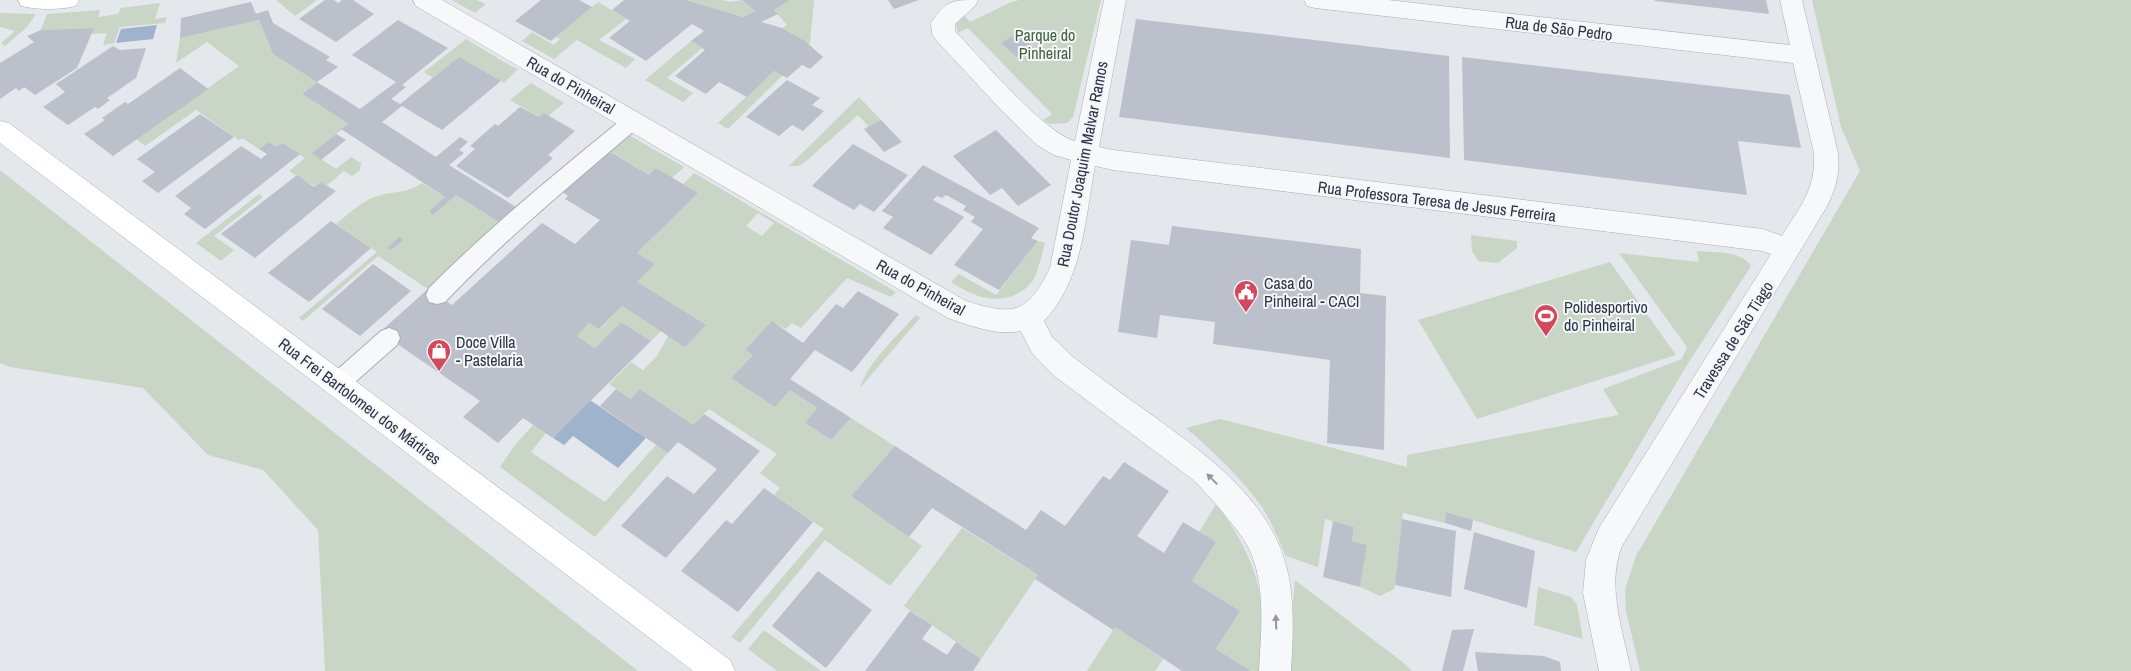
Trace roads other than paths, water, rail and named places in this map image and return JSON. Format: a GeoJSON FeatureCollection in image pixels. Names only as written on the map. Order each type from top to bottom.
{"type":"FeatureCollection","features":[{"type":"Feature","properties":{"kind":"main road"},"geometry":{"type":"LineString","coordinates":[[29,0],[68,0]]}},
{"type":"Feature","properties":{"kind":"main road","name":"Rua Frei Bartolomeu dos Mártires"},"geometry":{"type":"LineString","coordinates":[[0,130],[719,671]]}},
{"type":"Feature","properties":{"kind":"street","name":"Rua do Pinheiral"},"geometry":{"type":"LineString","coordinates":[[424,0],[958,310],[986,320],[1008,322],[1028,318]]}},
{"type":"Feature","properties":{"kind":"street","name":"Rua Professora Teresa de Jesus Ferreira"},"geometry":{"type":"LineString","coordinates":[[967,0],[951,13],[943,23],[944,34],[979,72],[1046,138],[1063,148],[1113,160],[1763,240],[1788,249]]}},
{"type":"Feature","properties":{"kind":"street","name":"Rua Doutor Joaquim Malvar Ramos"},"geometry":{"type":"LineString","coordinates":[[1028,318],[1041,308],[1052,293],[1063,268],[1115,0]]}},
{"type":"Feature","properties":{"kind":"street","name":"Rua de São Pedro"},"geometry":{"type":"LineString","coordinates":[[1315,0],[1803,55]]}},
{"type":"Feature","properties":{"kind":"street","name":"Travessa de São Tiago"},"geometry":{"type":"LineString","coordinates":[[1615,671],[1599,593],[1602,560],[1610,538],[1788,249],[1824,186],[1827,168],[1826,153],[1791,0]]}},
{"type":"Feature","properties":{"kind":"street"},"geometry":{"type":"LineString","coordinates":[[1028,318],[1042,345],[1063,366],[1152,430],[1212,477],[1250,523],[1266,553],[1275,588],[1275,671]]}},
{"type":"Feature","properties":{"kind":"lane"},"geometry":{"type":"LineString","coordinates":[[437,295],[479,252],[523,212],[633,121]]}},
{"type":"Feature","properties":{"kind":"lane"},"geometry":{"type":"LineString","coordinates":[[337,384],[389,338]]}},
{"type":"Feature","properties":{"kind":"water"},"geometry":{"type":"Polygon","coordinates":[[[157,25],[153,39],[116,43],[121,29],[157,25]]]}},
{"type":"Feature","properties":{"kind":"water"},"geometry":{"type":"Polygon","coordinates":[[[590,400],[646,438],[618,468],[573,436],[564,445],[553,438],[590,400]]]}},
{"type":"Feature","properties":{"kind":"place","name":"Casa do Pinheiral - CACI"},"geometry":{"type":"Point","coordinates":[1246,313]}},
{"type":"Feature","properties":{"kind":"place","name":"Polidesportivo do Pinheiral"},"geometry":{"type":"Point","coordinates":[1546,337]}},
{"type":"Feature","properties":{"kind":"place","name":"Doce Villa - Pastelaria"},"geometry":{"type":"Point","coordinates":[439,372]}},
{"type":"Feature","properties":{"kind":"park label","name":"Parque do Pinheiral"},"geometry":{"type":"Point","coordinates":[1045,44]}}]}
